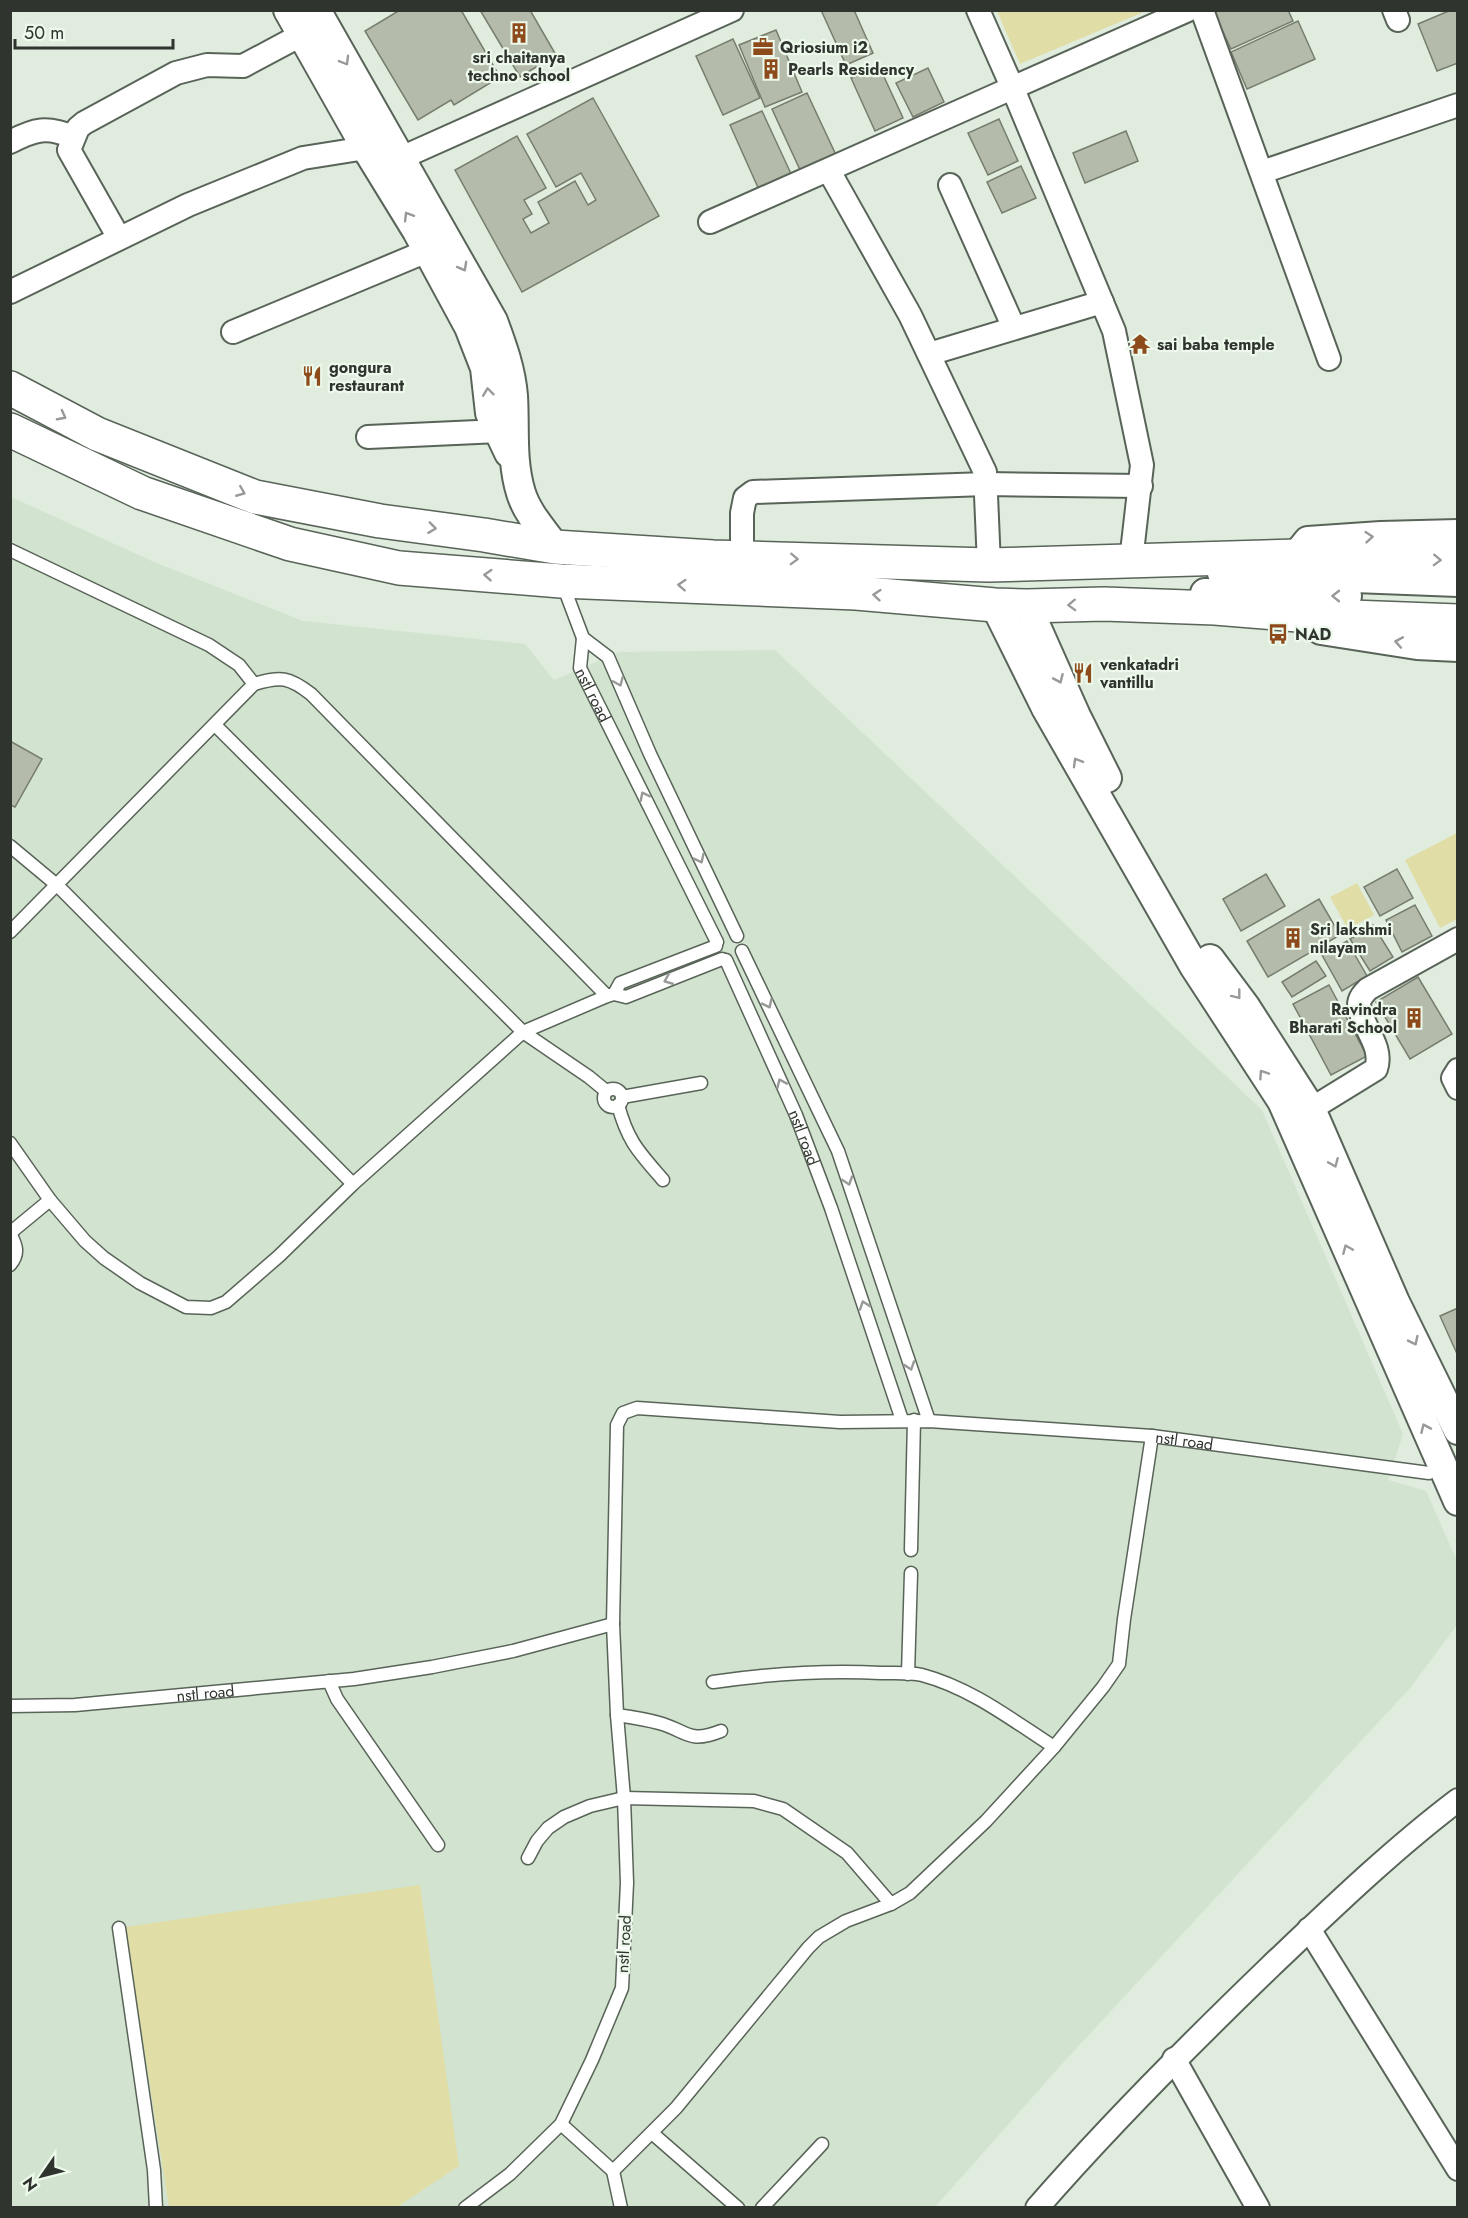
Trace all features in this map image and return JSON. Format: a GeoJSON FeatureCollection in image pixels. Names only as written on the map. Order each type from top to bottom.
{"type":"FeatureCollection","features":[{"type":"Feature","properties":{"kind":"main road"},"geometry":{"type":"LineString","coordinates":[[10,388],[97,434],[255,497],[380,521],[555,547],[742,558],[989,565],[1296,555],[1458,561]]}},
{"type":"Feature","properties":{"kind":"main road"},"geometry":{"type":"LineString","coordinates":[[10,430],[142,494],[290,544],[399,568],[561,581],[856,593],[1011,605],[1104,604],[1458,621]]}},
{"type":"Feature","properties":{"kind":"street"},"geometry":{"type":"LineString","coordinates":[[288,10],[470,327],[485,368],[490,413],[515,466]]}},
{"type":"Feature","properties":{"kind":"street"},"geometry":{"type":"LineString","coordinates":[[316,10],[493,321],[506,356],[513,394],[515,466],[521,495],[534,519],[555,547]]}},
{"type":"Feature","properties":{"kind":"street"},"geometry":{"type":"LineString","coordinates":[[10,292],[188,205],[303,158],[366,148],[401,158],[732,10]]}},
{"type":"Feature","properties":{"kind":"street"},"geometry":{"type":"LineString","coordinates":[[978,10],[1102,302],[1115,340],[1142,465],[1141,486],[1116,562],[1151,571],[1458,582]]}},
{"type":"Feature","properties":{"kind":"street"},"geometry":{"type":"LineString","coordinates":[[710,222],[1188,10]]}},
{"type":"Feature","properties":{"kind":"street"},"geometry":{"type":"LineString","coordinates":[[1202,10],[1329,359]]}},
{"type":"Feature","properties":{"kind":"street"},"geometry":{"type":"LineString","coordinates":[[119,238],[69,150],[78,128],[176,73],[207,65],[243,66],[301,35]]}},
{"type":"Feature","properties":{"kind":"street"},"geometry":{"type":"LineString","coordinates":[[1262,172],[1458,105]]}},
{"type":"Feature","properties":{"kind":"street"},"geometry":{"type":"LineString","coordinates":[[10,142],[26,133],[46,129],[60,131],[73,137]]}},
{"type":"Feature","properties":{"kind":"street"},"geometry":{"type":"LineString","coordinates":[[829,171],[910,315],[985,472],[989,565]]}},
{"type":"Feature","properties":{"kind":"street"},"geometry":{"type":"LineString","coordinates":[[950,185],[1014,328]]}},
{"type":"Feature","properties":{"kind":"street"},"geometry":{"type":"LineString","coordinates":[[233,332],[427,251]]}},
{"type":"Feature","properties":{"kind":"street"},"geometry":{"type":"LineString","coordinates":[[929,354],[1102,302]]}},
{"type":"Feature","properties":{"kind":"street"},"geometry":{"type":"LineString","coordinates":[[368,436],[499,431]]}},
{"type":"Feature","properties":{"kind":"street"},"geometry":{"type":"LineString","coordinates":[[742,558],[742,513],[745,498],[753,492],[986,484],[1141,486]]}},
{"type":"Feature","properties":{"kind":"street"},"geometry":{"type":"LineString","coordinates":[[1296,555],[1308,541],[1458,534]]}},
{"type":"Feature","properties":{"kind":"street"},"geometry":{"type":"LineString","coordinates":[[1104,604],[1150,592],[1458,599]]}},
{"type":"Feature","properties":{"kind":"street"},"geometry":{"type":"LineString","coordinates":[[1011,605],[1076,716],[1136,834],[1213,963],[1245,1006],[1311,1109],[1395,1302],[1458,1430]]}},
{"type":"Feature","properties":{"kind":"street"},"geometry":{"type":"LineString","coordinates":[[1011,605],[1046,708],[1194,966],[1282,1101],[1449,1477]]}},
{"type":"Feature","properties":{"kind":"street"},"geometry":{"type":"LineString","coordinates":[[1298,615],[1321,630],[1417,645],[1458,647]]}},
{"type":"Feature","properties":{"kind":"street"},"geometry":{"type":"LineString","coordinates":[[1311,1109],[1376,1069],[1378,1052],[1359,1005],[1361,997],[1368,989],[1458,939]]}},
{"type":"Feature","properties":{"kind":"street"},"geometry":{"type":"LineString","coordinates":[[1458,1070],[1453,1078],[1458,1088]]}},
{"type":"Feature","properties":{"kind":"street"},"geometry":{"type":"LineString","coordinates":[[1038,2207],[1174,2059],[1309,1929],[1432,1820],[1458,1800]]}},
{"type":"Feature","properties":{"kind":"street"},"geometry":{"type":"LineString","coordinates":[[1309,1929],[1458,2169]]}},
{"type":"Feature","properties":{"kind":"street"},"geometry":{"type":"LineString","coordinates":[[1174,2059],[1258,2208]]}},
{"type":"Feature","properties":{"kind":"lane"},"geometry":{"type":"LineString","coordinates":[[10,550],[209,645],[239,665],[254,684]]}},
{"type":"Feature","properties":{"kind":"lane"},"geometry":{"type":"LineString","coordinates":[[561,581],[583,638],[608,657],[650,754],[742,943],[742,951],[838,1151],[929,1421]]}},
{"type":"Feature","properties":{"kind":"lane","name":"nstl road"},"geometry":{"type":"LineString","coordinates":[[583,638],[580,668],[717,944],[716,951],[724,959],[796,1115],[908,1420]]}},
{"type":"Feature","properties":{"kind":"lane"},"geometry":{"type":"LineString","coordinates":[[10,932],[58,886],[254,684],[274,678],[283,678],[311,694],[610,995],[626,998],[724,959],[738,958],[742,951]]}},
{"type":"Feature","properties":{"kind":"lane"},"geometry":{"type":"LineString","coordinates":[[215,725],[523,1032],[606,1091],[604,1100],[607,1105],[613,1107],[620,1101],[701,1083]]}},
{"type":"Feature","properties":{"kind":"lane"},"geometry":{"type":"LineString","coordinates":[[10,846],[58,886],[353,1184]]}},
{"type":"Feature","properties":{"kind":"lane"},"geometry":{"type":"LineString","coordinates":[[10,1143],[50,1200],[85,1240],[120,1271],[186,1307],[211,1308],[226,1302],[279,1256],[353,1184],[523,1032],[610,995],[620,983],[717,944],[723,935],[737,936]]}},
{"type":"Feature","properties":{"kind":"lane"},"geometry":{"type":"LineString","coordinates":[[620,1101],[624,1127],[633,1146],[663,1180]]}},
{"type":"Feature","properties":{"kind":"lane"},"geometry":{"type":"LineString","coordinates":[[10,1265],[17,1251],[10,1233],[50,1200]]}},
{"type":"Feature","properties":{"kind":"lane","name":"nstl road"},"geometry":{"type":"LineString","coordinates":[[465,2208],[510,2174],[561,2124],[592,2060],[622,1988],[627,1883],[613,1624],[617,1425],[623,1413],[637,1408],[840,1422],[908,1420],[1152,1437],[1449,1477]]}},
{"type":"Feature","properties":{"kind":"lane"},"geometry":{"type":"LineString","coordinates":[[908,1420],[911,1550]]}},
{"type":"Feature","properties":{"kind":"lane"},"geometry":{"type":"LineString","coordinates":[[613,2171],[676,2108],[819,1937],[846,1921],[891,1904],[910,1893],[986,1821],[1054,1747],[1103,1687],[1119,1664],[1152,1437]]}},
{"type":"Feature","properties":{"kind":"lane"},"geometry":{"type":"LineString","coordinates":[[908,1674],[910,1573]]}},
{"type":"Feature","properties":{"kind":"lane","name":"nstl road"},"geometry":{"type":"LineString","coordinates":[[10,1706],[75,1705],[329,1682],[444,1665],[513,1651],[613,1624]]}},
{"type":"Feature","properties":{"kind":"lane"},"geometry":{"type":"LineString","coordinates":[[713,1682],[758,1676],[859,1672],[920,1674],[956,1687],[987,1702],[1054,1747]]}},
{"type":"Feature","properties":{"kind":"lane"},"geometry":{"type":"LineString","coordinates":[[329,1682],[337,1700],[438,1845]]}},
{"type":"Feature","properties":{"kind":"lane"},"geometry":{"type":"LineString","coordinates":[[617,1715],[663,1724],[690,1736],[699,1737],[721,1731]]}},
{"type":"Feature","properties":{"kind":"lane"},"geometry":{"type":"LineString","coordinates":[[528,1858],[537,1841],[548,1828],[564,1817],[590,1806],[624,1798],[754,1801],[783,1809],[847,1853],[891,1904]]}},
{"type":"Feature","properties":{"kind":"lane"},"geometry":{"type":"LineString","coordinates":[[119,1928],[154,2170],[156,2208]]}},
{"type":"Feature","properties":{"kind":"lane"},"geometry":{"type":"LineString","coordinates":[[561,2124],[613,2171],[621,2208]]}},
{"type":"Feature","properties":{"kind":"lane"},"geometry":{"type":"LineString","coordinates":[[652,2133],[738,2208]]}},
{"type":"Feature","properties":{"kind":"lane"},"geometry":{"type":"LineString","coordinates":[[762,2208],[822,2144]]}},
{"type":"Feature","properties":{"kind":"shaded area"},"geometry":{"type":"Polygon","coordinates":[[[997,11],[1146,11],[1020,64],[997,11]]]}},
{"type":"Feature","properties":{"kind":"shaded area"},"geometry":{"type":"Polygon","coordinates":[[[11,497],[154,562],[303,621],[525,644],[554,680],[619,652],[775,650],[1262,1110],[1403,1434],[1388,1480],[1426,1491],[1457,1561],[1457,1625],[1410,1688],[1060,2066],[935,2207],[11,2208],[11,497]]]}},
{"type":"Feature","properties":{"kind":"shaded area"},"geometry":{"type":"Polygon","coordinates":[[[1457,833],[1457,919],[1440,928],[1405,860],[1457,833]]]}},
{"type":"Feature","properties":{"kind":"shaded area"},"geometry":{"type":"Polygon","coordinates":[[[1357,883],[1374,915],[1348,929],[1330,897],[1357,883]]]}},
{"type":"Feature","properties":{"kind":"shaded area"},"geometry":{"type":"Polygon","coordinates":[[[420,1885],[459,2166],[397,2207],[169,2207],[125,1927],[420,1885]]]}},
{"type":"Feature","properties":{"kind":"building"},"geometry":{"type":"Polygon","coordinates":[[[400,10],[461,10],[500,77],[454,105],[451,100],[418,120],[365,31],[400,10]]]}},
{"type":"Feature","properties":{"kind":"building","name":"sri chaitanya techno school"},"geometry":{"type":"Polygon","coordinates":[[[480,10],[530,10],[556,55],[520,77],[480,10]]]}},
{"type":"Feature","properties":{"kind":"building"},"geometry":{"type":"Polygon","coordinates":[[[821,10],[854,10],[873,53],[846,65],[821,10]]]}},
{"type":"Feature","properties":{"kind":"building"},"geometry":{"type":"Polygon","coordinates":[[[1288,10],[1293,21],[1231,49],[1213,11],[1288,10]]]}},
{"type":"Feature","properties":{"kind":"building"},"geometry":{"type":"Polygon","coordinates":[[[1451,10],[1458,10],[1458,63],[1437,71],[1418,24],[1451,10]]]}},
{"type":"Feature","properties":{"kind":"building"},"geometry":{"type":"Polygon","coordinates":[[[1298,21],[1315,59],[1247,89],[1231,52],[1298,21]]]}},
{"type":"Feature","properties":{"kind":"building","name":"Pearls Residency"},"geometry":{"type":"Polygon","coordinates":[[[776,30],[802,92],[765,107],[739,45],[776,30]]]}},
{"type":"Feature","properties":{"kind":"building"},"geometry":{"type":"Polygon","coordinates":[[[733,39],[760,98],[723,115],[696,56],[733,39]]]}},
{"type":"Feature","properties":{"kind":"building"},"geometry":{"type":"Polygon","coordinates":[[[879,66],[903,118],[875,131],[851,78],[879,66]]]}},
{"type":"Feature","properties":{"kind":"building"},"geometry":{"type":"Polygon","coordinates":[[[928,68],[944,102],[913,117],[896,83],[928,68]]]}},
{"type":"Feature","properties":{"kind":"building"},"geometry":{"type":"Polygon","coordinates":[[[807,93],[836,155],[801,172],[772,109],[807,93]]]}},
{"type":"Feature","properties":{"kind":"building"},"geometry":{"type":"Polygon","coordinates":[[[593,98],[659,216],[522,292],[455,170],[517,136],[546,188],[524,200],[532,214],[523,219],[531,233],[549,223],[538,202],[575,181],[588,205],[596,200],[581,173],[556,187],[527,134],[593,98]]]}},
{"type":"Feature","properties":{"kind":"building"},"geometry":{"type":"Polygon","coordinates":[[[762,111],[793,178],[760,192],[730,125],[762,111]]]}},
{"type":"Feature","properties":{"kind":"building"},"geometry":{"type":"Polygon","coordinates":[[[999,119],[1018,161],[988,175],[968,133],[999,119]]]}},
{"type":"Feature","properties":{"kind":"building"},"geometry":{"type":"Polygon","coordinates":[[[1126,131],[1138,161],[1085,183],[1073,153],[1126,131]]]}},
{"type":"Feature","properties":{"kind":"building"},"geometry":{"type":"Polygon","coordinates":[[[1021,166],[1036,198],[1002,213],[987,182],[1021,166]]]}},
{"type":"Feature","properties":{"kind":"building"},"geometry":{"type":"Polygon","coordinates":[[[10,741],[42,759],[15,807],[10,805],[10,741]]]}},
{"type":"Feature","properties":{"kind":"building"},"geometry":{"type":"Polygon","coordinates":[[[1397,869],[1413,898],[1380,916],[1364,887],[1397,869]]]}},
{"type":"Feature","properties":{"kind":"building"},"geometry":{"type":"Polygon","coordinates":[[[1266,874],[1285,906],[1241,931],[1223,899],[1266,874]]]}},
{"type":"Feature","properties":{"kind":"building","name":"Sri lakshmi nilayam"},"geometry":{"type":"Polygon","coordinates":[[[1319,899],[1340,935],[1268,977],[1247,941],[1319,899]]]}},
{"type":"Feature","properties":{"kind":"building"},"geometry":{"type":"Polygon","coordinates":[[[1415,905],[1432,936],[1402,952],[1386,920],[1415,905]]]}},
{"type":"Feature","properties":{"kind":"building"},"geometry":{"type":"Polygon","coordinates":[[[1373,925],[1393,957],[1370,971],[1350,939],[1373,925]]]}},
{"type":"Feature","properties":{"kind":"building"},"geometry":{"type":"Polygon","coordinates":[[[1347,941],[1367,976],[1342,991],[1322,955],[1347,941]]]}},
{"type":"Feature","properties":{"kind":"building"},"geometry":{"type":"Polygon","coordinates":[[[1316,961],[1326,976],[1292,997],[1282,982],[1316,961]]]}},
{"type":"Feature","properties":{"kind":"building","name":"Ravindra Bharati School"},"geometry":{"type":"Polygon","coordinates":[[[1418,977],[1452,1034],[1410,1059],[1376,1002],[1418,977]]]}},
{"type":"Feature","properties":{"kind":"building"},"geometry":{"type":"Polygon","coordinates":[[[1329,985],[1367,1056],[1331,1075],[1293,1004],[1329,985]]]}},
{"type":"Feature","properties":{"kind":"building"},"geometry":{"type":"Polygon","coordinates":[[[1458,1308],[1458,1356],[1440,1316],[1458,1308]]]}},
{"type":"Feature","properties":{"kind":"place","name":"sri chaitanya techno school"},"geometry":{"type":"Point","coordinates":[519,33]}},
{"type":"Feature","properties":{"kind":"place","name":"Qriosium i2"},"geometry":{"type":"Point","coordinates":[763,47]}},
{"type":"Feature","properties":{"kind":"place","name":"Pearls Residency"},"geometry":{"type":"Point","coordinates":[771,69]}},
{"type":"Feature","properties":{"kind":"place","name":"sai baba temple"},"geometry":{"type":"Point","coordinates":[1140,344]}},
{"type":"Feature","properties":{"kind":"place","name":"gongura restaurant"},"geometry":{"type":"Point","coordinates":[312,376]}},
{"type":"Feature","properties":{"kind":"place","name":"NAD"},"geometry":{"type":"Point","coordinates":[1278,634]}},
{"type":"Feature","properties":{"kind":"place","name":"venkatadri vantillu"},"geometry":{"type":"Point","coordinates":[1083,673]}},
{"type":"Feature","properties":{"kind":"place","name":"Sri lakshmi nilayam"},"geometry":{"type":"Point","coordinates":[1293,938]}},
{"type":"Feature","properties":{"kind":"place","name":"Ravindra Bharati School"},"geometry":{"type":"Point","coordinates":[1414,1018]}}]}
